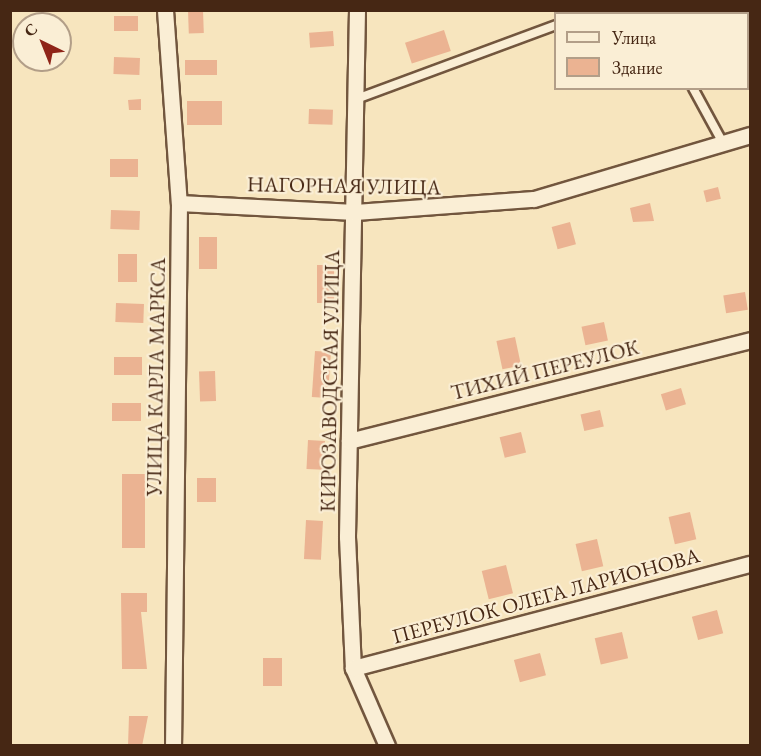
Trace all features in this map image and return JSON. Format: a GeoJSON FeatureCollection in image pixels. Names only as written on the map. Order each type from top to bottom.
{"type":"FeatureCollection","features":[{"type":"Feature","properties":{"kind":"street","name":"УЛИЦА КАРЛА МАРКСА"},"geometry":{"type":"LineString","coordinates":[[165,10],[179,203],[173,746]]}},
{"type":"Feature","properties":{"kind":"street","name":"КИРОЗАВОДСКАЯ УЛИЦА"},"geometry":{"type":"LineString","coordinates":[[357,10],[349,441],[353,668],[387,746]]}},
{"type":"Feature","properties":{"kind":"street","name":"НАГОРНАЯ УЛИЦА"},"geometry":{"type":"LineString","coordinates":[[179,203],[355,212],[534,199],[750,135]]}},
{"type":"Feature","properties":{"kind":"street","name":"ТИХИЙ ПЕРЕУЛОК"},"geometry":{"type":"LineString","coordinates":[[349,441],[750,340]]}},
{"type":"Feature","properties":{"kind":"street","name":"ПЕРЕУЛОК ОЛЕГА ЛАРИОНОВА"},"geometry":{"type":"LineString","coordinates":[[353,668],[750,564]]}},
{"type":"Feature","properties":{"kind":"lane"},"geometry":{"type":"LineString","coordinates":[[356,99],[554,25]]}},
{"type":"Feature","properties":{"kind":"lane"},"geometry":{"type":"LineString","coordinates":[[694,90],[723,143]]}},
{"type":"Feature","properties":{"kind":"building"},"geometry":{"type":"Polygon","coordinates":[[[203,10],[204,33],[189,34],[188,11],[203,10]]]}},
{"type":"Feature","properties":{"kind":"building"},"geometry":{"type":"Polygon","coordinates":[[[114,16],[138,16],[138,31],[114,31],[114,16]]]}},
{"type":"Feature","properties":{"kind":"building"},"geometry":{"type":"Polygon","coordinates":[[[444,30],[451,51],[412,64],[405,43],[444,30]]]}},
{"type":"Feature","properties":{"kind":"building"},"geometry":{"type":"Polygon","coordinates":[[[333,31],[334,46],[310,48],[309,33],[333,31]]]}},
{"type":"Feature","properties":{"kind":"building"},"geometry":{"type":"Polygon","coordinates":[[[114,57],[140,58],[139,75],[113,74],[114,57]]]}},
{"type":"Feature","properties":{"kind":"building"},"geometry":{"type":"Polygon","coordinates":[[[185,60],[217,60],[217,75],[185,75],[185,60]]]}},
{"type":"Feature","properties":{"kind":"building"},"geometry":{"type":"Polygon","coordinates":[[[141,99],[141,110],[129,110],[128,100],[141,99]]]}},
{"type":"Feature","properties":{"kind":"building"},"geometry":{"type":"Polygon","coordinates":[[[187,101],[222,101],[222,125],[187,125],[187,101]]]}},
{"type":"Feature","properties":{"kind":"building"},"geometry":{"type":"Polygon","coordinates":[[[309,109],[333,110],[332,125],[308,124],[309,109]]]}},
{"type":"Feature","properties":{"kind":"building"},"geometry":{"type":"Polygon","coordinates":[[[110,159],[138,159],[138,177],[110,177],[110,159]]]}},
{"type":"Feature","properties":{"kind":"building"},"geometry":{"type":"Polygon","coordinates":[[[718,187],[721,199],[706,202],[703,191],[718,187]]]}},
{"type":"Feature","properties":{"kind":"building"},"geometry":{"type":"Polygon","coordinates":[[[650,203],[654,221],[633,222],[630,208],[650,203]]]}},
{"type":"Feature","properties":{"kind":"building"},"geometry":{"type":"Polygon","coordinates":[[[111,210],[140,211],[139,230],[110,229],[111,210]]]}},
{"type":"Feature","properties":{"kind":"building"},"geometry":{"type":"Polygon","coordinates":[[[570,222],[576,244],[558,249],[552,227],[570,222]]]}},
{"type":"Feature","properties":{"kind":"building"},"geometry":{"type":"Polygon","coordinates":[[[199,237],[217,237],[217,269],[199,269],[199,237]]]}},
{"type":"Feature","properties":{"kind":"building"},"geometry":{"type":"Polygon","coordinates":[[[118,254],[137,254],[137,282],[118,282],[118,254]]]}},
{"type":"Feature","properties":{"kind":"building"},"geometry":{"type":"Polygon","coordinates":[[[317,265],[334,265],[334,303],[317,303],[317,265]]]}},
{"type":"Feature","properties":{"kind":"building"},"geometry":{"type":"Polygon","coordinates":[[[745,292],[748,310],[726,313],[723,295],[745,292]]]}},
{"type":"Feature","properties":{"kind":"building"},"geometry":{"type":"Polygon","coordinates":[[[116,303],[144,304],[143,323],[115,322],[116,303]]]}},
{"type":"Feature","properties":{"kind":"building"},"geometry":{"type":"Polygon","coordinates":[[[604,322],[608,341],[585,345],[582,327],[604,322]]]}},
{"type":"Feature","properties":{"kind":"building"},"geometry":{"type":"Polygon","coordinates":[[[515,337],[521,365],[502,369],[496,341],[515,337]]]}},
{"type":"Feature","properties":{"kind":"building"},"geometry":{"type":"Polygon","coordinates":[[[315,351],[331,352],[328,398],[312,397],[315,351]]]}},
{"type":"Feature","properties":{"kind":"building"},"geometry":{"type":"Polygon","coordinates":[[[114,357],[142,357],[142,375],[114,375],[114,357]]]}},
{"type":"Feature","properties":{"kind":"building"},"geometry":{"type":"Polygon","coordinates":[[[215,371],[216,401],[200,402],[199,372],[215,371]]]}},
{"type":"Feature","properties":{"kind":"building"},"geometry":{"type":"Polygon","coordinates":[[[681,388],[686,404],[666,410],[661,394],[681,388]]]}},
{"type":"Feature","properties":{"kind":"building"},"geometry":{"type":"Polygon","coordinates":[[[112,403],[141,403],[141,421],[112,421],[112,403]]]}},
{"type":"Feature","properties":{"kind":"building"},"geometry":{"type":"Polygon","coordinates":[[[600,410],[604,427],[584,431],[581,414],[600,410]]]}},
{"type":"Feature","properties":{"kind":"building"},"geometry":{"type":"Polygon","coordinates":[[[521,432],[526,452],[505,458],[500,437],[521,432]]]}},
{"type":"Feature","properties":{"kind":"building"},"geometry":{"type":"Polygon","coordinates":[[[308,440],[325,441],[323,470],[306,469],[308,440]]]}},
{"type":"Feature","properties":{"kind":"building"},"geometry":{"type":"Polygon","coordinates":[[[122,474],[145,474],[145,548],[122,548],[122,474]]]}},
{"type":"Feature","properties":{"kind":"building"},"geometry":{"type":"Polygon","coordinates":[[[197,478],[216,478],[216,502],[197,502],[197,478]]]}},
{"type":"Feature","properties":{"kind":"building"},"geometry":{"type":"Polygon","coordinates":[[[690,512],[696,539],[675,544],[669,517],[690,512]]]}},
{"type":"Feature","properties":{"kind":"building"},"geometry":{"type":"Polygon","coordinates":[[[306,520],[323,521],[321,560],[304,559],[306,520]]]}},
{"type":"Feature","properties":{"kind":"building"},"geometry":{"type":"Polygon","coordinates":[[[597,539],[603,566],[582,571],[576,544],[597,539]]]}},
{"type":"Feature","properties":{"kind":"building"},"geometry":{"type":"Polygon","coordinates":[[[506,565],[513,593],[489,599],[482,571],[506,565]]]}},
{"type":"Feature","properties":{"kind":"building"},"geometry":{"type":"Polygon","coordinates":[[[121,593],[147,593],[147,612],[141,612],[147,669],[122,669],[121,593]]]}},
{"type":"Feature","properties":{"kind":"building"},"geometry":{"type":"Polygon","coordinates":[[[717,610],[723,633],[698,640],[692,617],[717,610]]]}},
{"type":"Feature","properties":{"kind":"building"},"geometry":{"type":"Polygon","coordinates":[[[622,632],[628,658],[601,665],[595,638],[622,632]]]}},
{"type":"Feature","properties":{"kind":"building"},"geometry":{"type":"Polygon","coordinates":[[[540,653],[546,675],[520,682],[514,660],[540,653]]]}},
{"type":"Feature","properties":{"kind":"building"},"geometry":{"type":"Polygon","coordinates":[[[263,658],[282,658],[282,686],[263,686],[263,658]]]}},
{"type":"Feature","properties":{"kind":"building"},"geometry":{"type":"Polygon","coordinates":[[[129,716],[148,716],[142,746],[128,746],[129,716]]]}}]}
